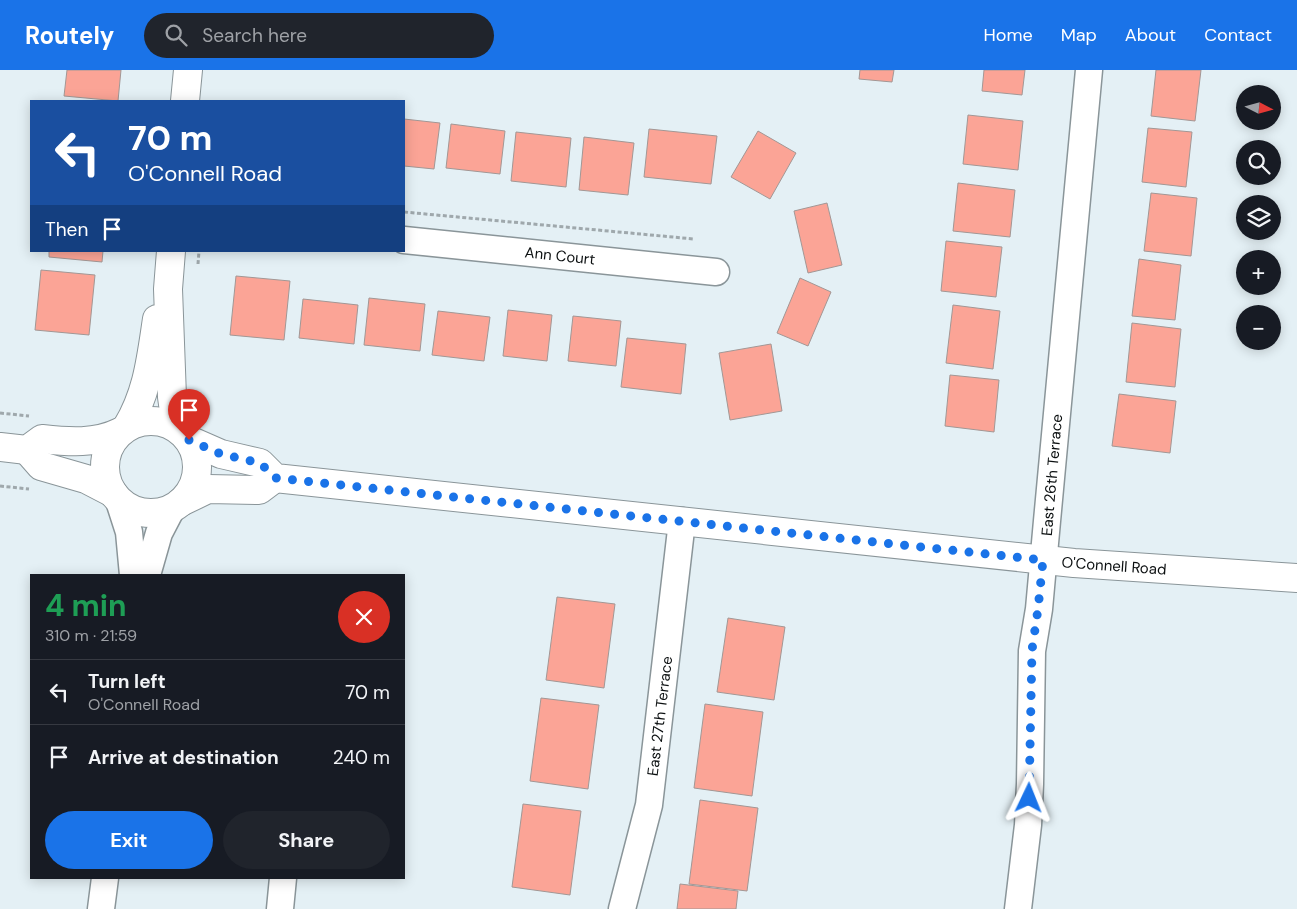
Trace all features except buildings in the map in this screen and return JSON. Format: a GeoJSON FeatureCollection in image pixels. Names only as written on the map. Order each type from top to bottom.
{"type":"FeatureCollection","features":[{"type":"Feature","properties":{"kind":"street"},"geometry":{"type":"LineString","coordinates":[[185,100],[188,70]]}},
{"type":"Feature","properties":{"kind":"street","name":"East 26th Terrace"},"geometry":{"type":"LineString","coordinates":[[1018,909],[1029,800],[1032,650],[1043,560],[1089,70]]}},
{"type":"Feature","properties":{"kind":"street","name":"Ann Court"},"geometry":{"type":"LineString","coordinates":[[405,240],[716,272]]}},
{"type":"Feature","properties":{"kind":"street"},"geometry":{"type":"LineString","coordinates":[[147,574],[159,533],[176,505],[191,490],[196,476],[196,455],[177,423],[172,405],[168,289],[171,252]]}},
{"type":"Feature","properties":{"kind":"street"},"geometry":{"type":"LineString","coordinates":[[133,574],[129,532],[105,474],[105,460],[112,442],[124,430],[136,412],[145,388],[158,316],[168,289]]}},
{"type":"Feature","properties":{"kind":"street"},"geometry":{"type":"LineString","coordinates":[[0,447],[27,450],[41,466],[76,476],[116,497],[128,508],[144,513],[156,513],[208,489],[259,490],[276,478],[260,463],[221,454],[186,437],[171,425],[156,420],[141,421],[101,439],[89,441],[42,439],[27,450]]}},
{"type":"Feature","properties":{"kind":"street","name":"O'Connell Road"},"geometry":{"type":"LineString","coordinates":[[276,478],[1090,565],[1297,578]]}},
{"type":"Feature","properties":{"kind":"street","name":"East 27th Terrace"},"geometry":{"type":"LineString","coordinates":[[622,909],[650,805],[682,521]]}},
{"type":"Feature","properties":{"kind":"street"},"geometry":{"type":"LineString","coordinates":[[101,909],[105,879]]}},
{"type":"Feature","properties":{"kind":"street"},"geometry":{"type":"LineString","coordinates":[[280,909],[283,879]]}},
{"type":"Feature","properties":{"kind":"path"},"geometry":{"type":"LineString","coordinates":[[405,212],[694,239]]}},
{"type":"Feature","properties":{"kind":"path"},"geometry":{"type":"LineString","coordinates":[[0,413],[33,416]]}},
{"type":"Feature","properties":{"kind":"path"},"geometry":{"type":"LineString","coordinates":[[0,486],[21,488]]}},
{"type":"Feature","properties":{"kind":"route"},"geometry":{"type":"LineString","coordinates":[[189,440],[221,454],[260,463],[276,478],[1043,560],[1032,650],[1029,798]]}}]}
